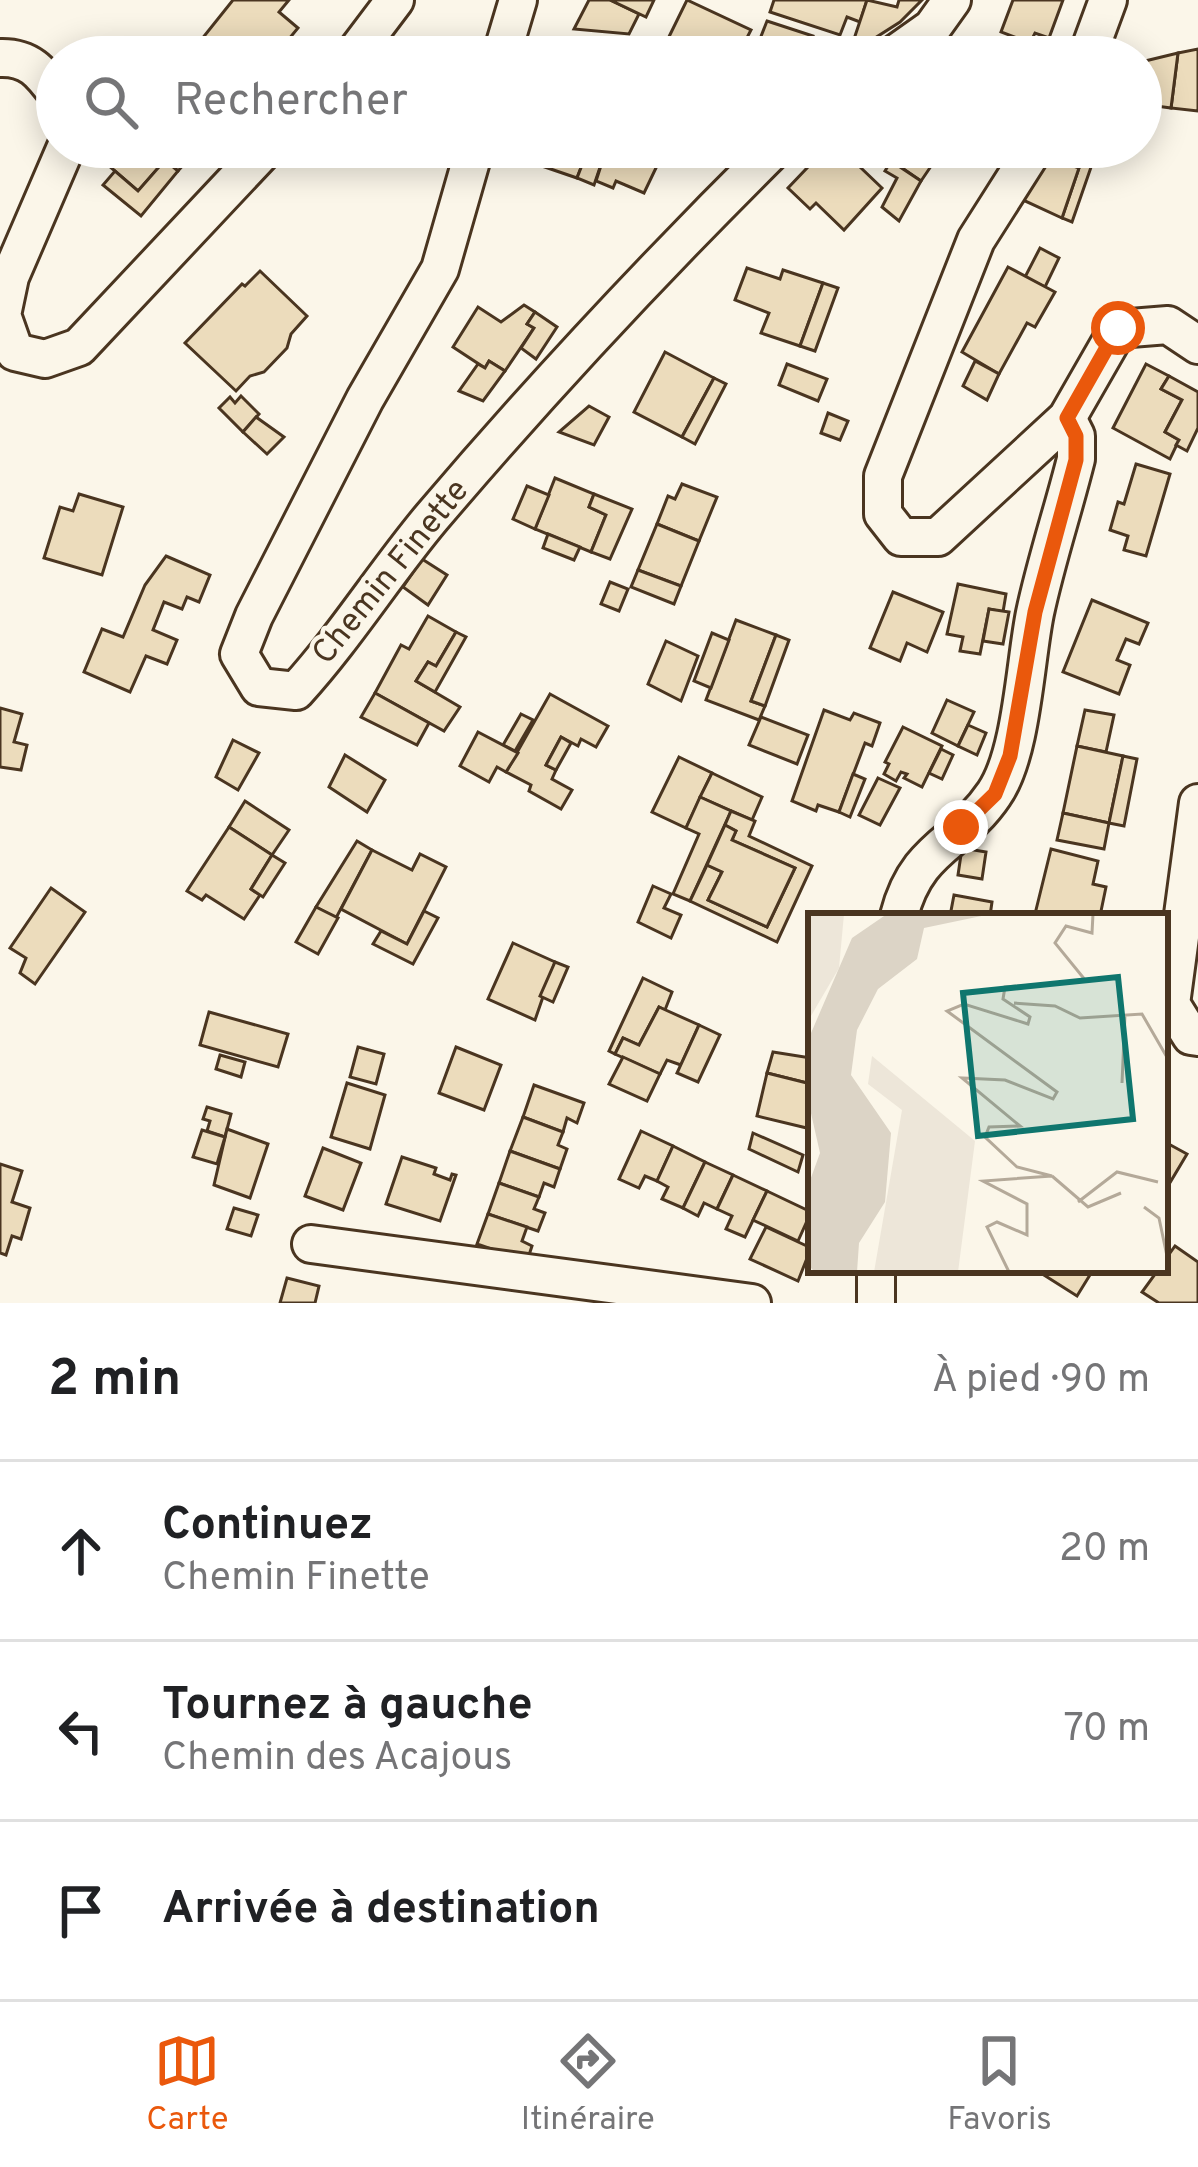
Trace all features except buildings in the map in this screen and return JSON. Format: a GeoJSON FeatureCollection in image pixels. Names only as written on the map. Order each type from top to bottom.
{"type":"FeatureCollection","features":[{"type":"Feature","properties":{"kind":"street"},"geometry":{"type":"LineString","coordinates":[[368,36],[395,0]]}},
{"type":"Feature","properties":{"kind":"street"},"geometry":{"type":"LineString","coordinates":[[507,36],[518,0]]}},
{"type":"Feature","properties":{"kind":"street"},"geometry":{"type":"LineString","coordinates":[[921,36],[952,0]]}},
{"type":"Feature","properties":{"kind":"street"},"geometry":{"type":"LineString","coordinates":[[1095,36],[1108,0]]}},
{"type":"Feature","properties":{"kind":"street"},"geometry":{"type":"LineString","coordinates":[[0,58],[36,65]]}},
{"type":"Feature","properties":{"kind":"street"},"geometry":{"type":"LineString","coordinates":[[57,168],[10,277],[2,315],[15,352],[45,359],[79,347],[247,168]]}},
{"type":"Feature","properties":{"kind":"street","name":"Chemin Finette"},"geometry":{"type":"LineString","coordinates":[[469,168],[440,269],[365,399],[254,616],[239,654],[259,687],[296,691],[445,503],[659,263],[755,168]]}},
{"type":"Feature","properties":{"kind":"street"},"geometry":{"type":"LineString","coordinates":[[1022,168],[976,240],[883,476],[883,514],[901,537],[938,537],[1067,418],[1118,328],[1168,325],[1198,345]]}},
{"type":"Feature","properties":{"kind":"street"},"geometry":{"type":"LineString","coordinates":[[899,913],[907,884],[995,794],[1010,756],[1035,612],[1076,460],[1076,436],[1067,418]]}},
{"type":"Feature","properties":{"kind":"street"},"geometry":{"type":"LineString","coordinates":[[1198,803],[1171,1004],[1191,1036],[1198,1036]]}},
{"type":"Feature","properties":{"kind":"street"},"geometry":{"type":"LineString","coordinates":[[311,1244],[752,1303]]}},
{"type":"Feature","properties":{"kind":"route"},"geometry":{"type":"LineString","coordinates":[[961,827],[995,794],[1010,756],[1035,612],[1076,460],[1076,436],[1067,418],[1118,328]]}}]}
